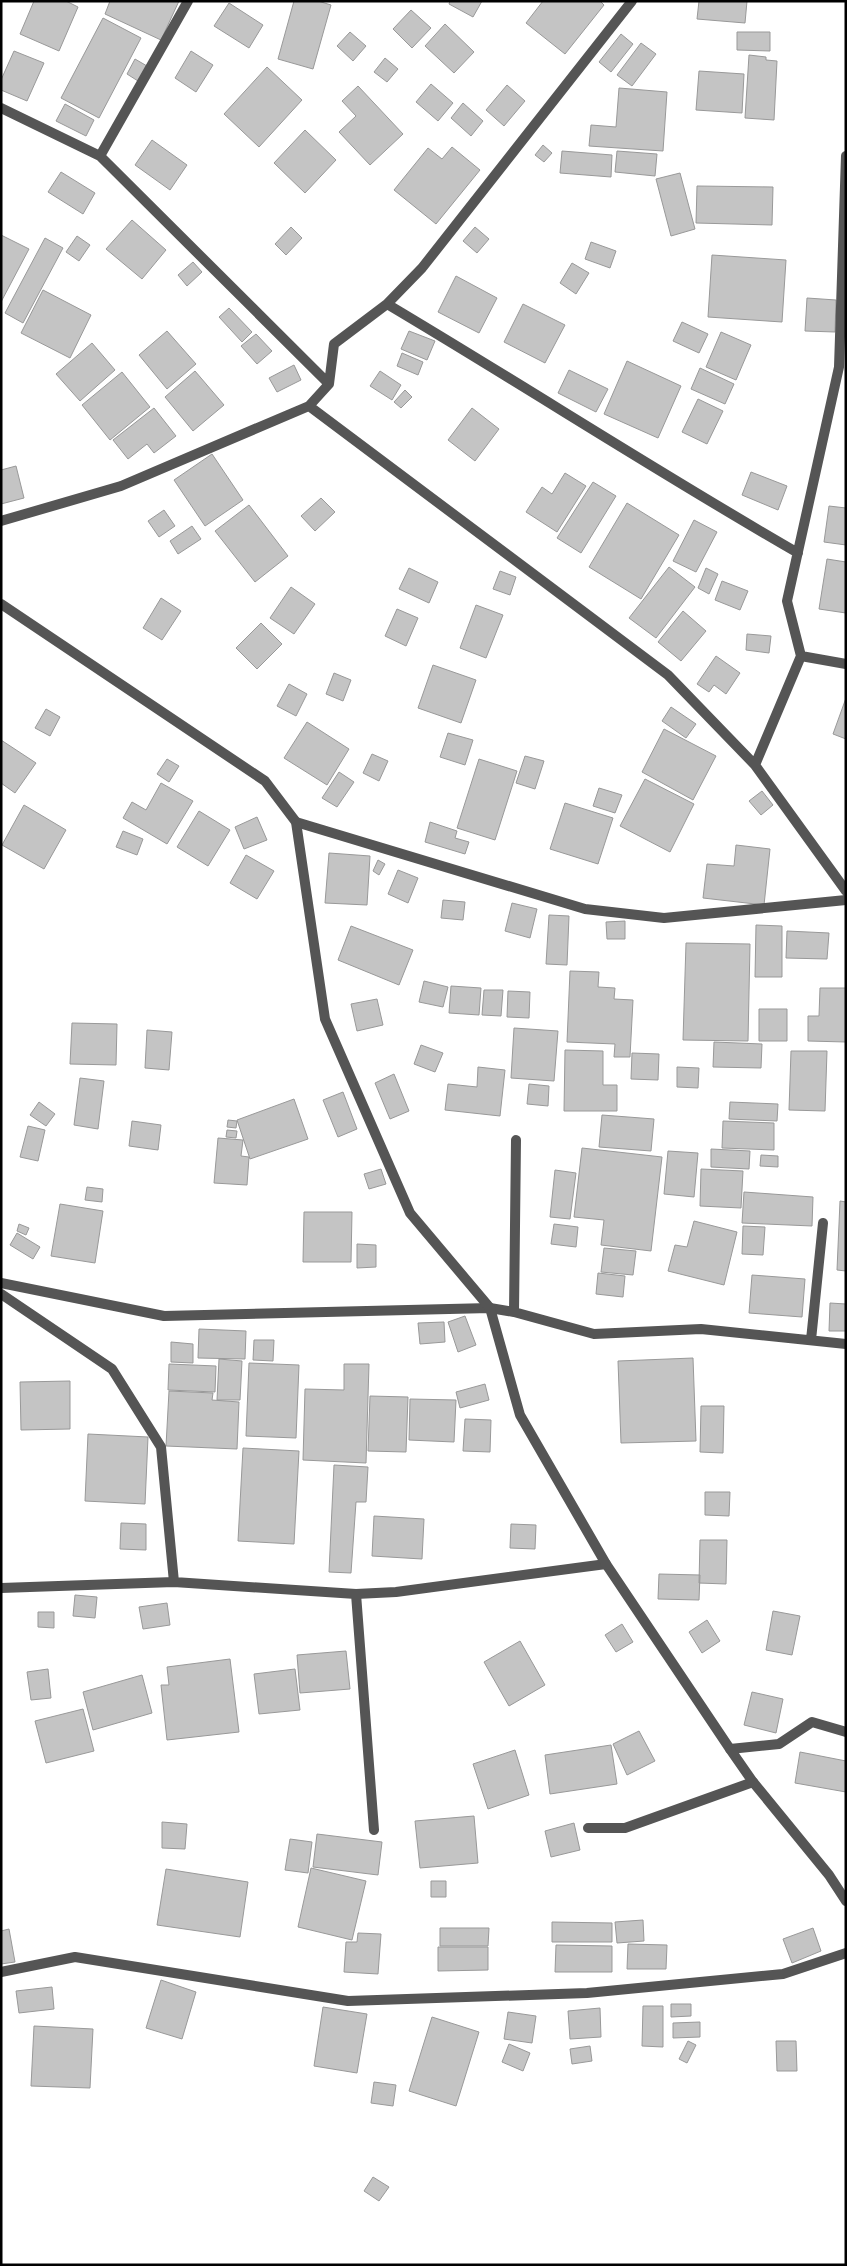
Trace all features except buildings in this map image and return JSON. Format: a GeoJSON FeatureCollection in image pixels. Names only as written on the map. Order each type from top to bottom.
{"type":"FeatureCollection","features":[{"type":"Feature","properties":{"kind":"street"},"geometry":{"type":"LineString","coordinates":[[100,156],[188,1]]}},
{"type":"Feature","properties":{"kind":"street"},"geometry":{"type":"LineString","coordinates":[[1,522],[121,486],[309,406],[329,384],[334,344],[387,304],[422,268],[632,1]]}},
{"type":"Feature","properties":{"kind":"street"},"geometry":{"type":"LineString","coordinates":[[1,108],[100,156],[329,384]]}},
{"type":"Feature","properties":{"kind":"street"},"geometry":{"type":"LineString","coordinates":[[754,765],[801,656],[787,601],[839,367],[846,156]]}},
{"type":"Feature","properties":{"kind":"street"},"geometry":{"type":"LineString","coordinates":[[387,304],[540,395],[727,512],[798,553]]}},
{"type":"Feature","properties":{"kind":"street"},"geometry":{"type":"LineString","coordinates":[[309,406],[668,675],[754,765],[846,891]]}},
{"type":"Feature","properties":{"kind":"street"},"geometry":{"type":"LineString","coordinates":[[1,604],[265,781],[296,822],[325,1019],[410,1213],[490,1308],[520,1415],[606,1564],[753,1782],[829,1875],[846,1901]]}},
{"type":"Feature","properties":{"kind":"street"},"geometry":{"type":"LineString","coordinates":[[801,656],[846,664]]}},
{"type":"Feature","properties":{"kind":"street"},"geometry":{"type":"LineString","coordinates":[[296,822],[585,909],[664,918],[846,900]]}},
{"type":"Feature","properties":{"kind":"street"},"geometry":{"type":"LineString","coordinates":[[514,1312],[516,1140]]}},
{"type":"Feature","properties":{"kind":"street"},"geometry":{"type":"LineString","coordinates":[[811,1340],[823,1223]]}},
{"type":"Feature","properties":{"kind":"street"},"geometry":{"type":"LineString","coordinates":[[1,1283],[164,1316],[490,1308],[514,1312],[594,1334],[701,1329],[846,1344]]}},
{"type":"Feature","properties":{"kind":"street"},"geometry":{"type":"LineString","coordinates":[[1,1294],[112,1369],[161,1447],[174,1582]]}},
{"type":"Feature","properties":{"kind":"street"},"geometry":{"type":"LineString","coordinates":[[1,1588],[174,1582],[356,1594],[396,1592],[606,1564]]}},
{"type":"Feature","properties":{"kind":"street"},"geometry":{"type":"LineString","coordinates":[[356,1594],[374,1830]]}},
{"type":"Feature","properties":{"kind":"street"},"geometry":{"type":"LineString","coordinates":[[730,1749],[779,1744],[812,1722],[846,1732]]}},
{"type":"Feature","properties":{"kind":"street"},"geometry":{"type":"LineString","coordinates":[[588,1828],[624,1828],[753,1782]]}},
{"type":"Feature","properties":{"kind":"street"},"geometry":{"type":"LineString","coordinates":[[1,1972],[75,1957],[348,2001],[597,1992],[783,1974],[846,1953]]}}]}
